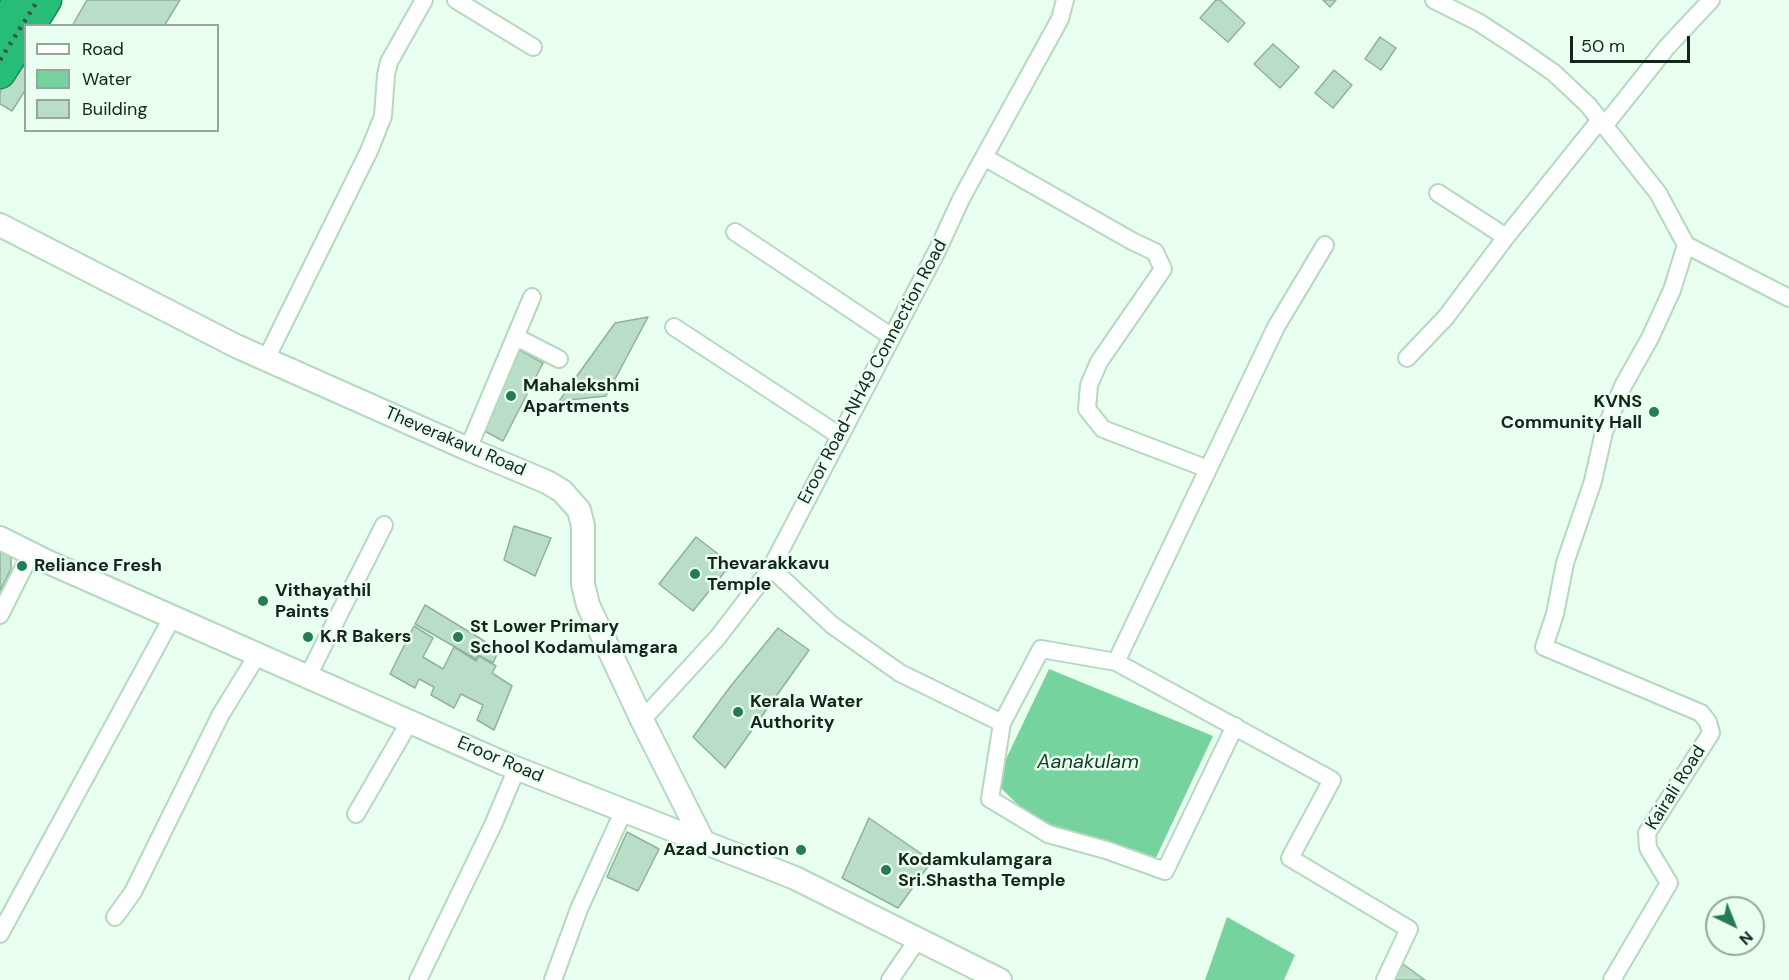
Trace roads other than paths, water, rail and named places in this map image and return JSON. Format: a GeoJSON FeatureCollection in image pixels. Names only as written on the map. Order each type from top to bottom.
{"type":"FeatureCollection","features":[{"type":"Feature","properties":{"kind":"highway"},"geometry":{"type":"LineString","coordinates":[[0,28],[20,0]]}},
{"type":"Feature","properties":{"kind":"highway"},"geometry":{"type":"LineString","coordinates":[[31,24],[46,0]]}},
{"type":"Feature","properties":{"kind":"highway"},"geometry":{"type":"LineString","coordinates":[[0,73],[24,35]]}},
{"type":"Feature","properties":{"kind":"main road","name":"Theverakavu Road"},"geometry":{"type":"LineString","coordinates":[[0,225],[236,346],[547,482],[562,491],[579,510],[583,526],[583,584],[588,605],[642,720],[704,843]]}},
{"type":"Feature","properties":{"kind":"main road","name":"Eroor Road"},"geometry":{"type":"LineString","coordinates":[[0,538],[517,768],[795,878],[1000,980]]}},
{"type":"Feature","properties":{"kind":"street"},"geometry":{"type":"LineString","coordinates":[[266,359],[372,143],[383,116],[389,62],[424,0]]}},
{"type":"Feature","properties":{"kind":"street"},"geometry":{"type":"LineString","coordinates":[[456,0],[532,47]]}},
{"type":"Feature","properties":{"kind":"street","name":"Eroor Road-NH49 Connection Road"},"geometry":{"type":"LineString","coordinates":[[642,720],[718,637],[771,568],[984,157],[1060,20],[1065,0]]}},
{"type":"Feature","properties":{"kind":"street"},"geometry":{"type":"LineString","coordinates":[[1407,358],[1446,317],[1506,237],[1602,123],[1711,0]]}},
{"type":"Feature","properties":{"kind":"street"},"geometry":{"type":"LineString","coordinates":[[1436,1],[1478,22],[1554,73],[1588,105],[1658,193],[1686,245],[1789,298]]}},
{"type":"Feature","properties":{"kind":"street"},"geometry":{"type":"LineString","coordinates":[[984,157],[1155,252],[1162,269],[1100,362],[1089,385],[1087,409],[1103,429],[1208,469]]}},
{"type":"Feature","properties":{"kind":"street"},"geometry":{"type":"LineString","coordinates":[[1438,193],[1506,237]]}},
{"type":"Feature","properties":{"kind":"street"},"geometry":{"type":"LineString","coordinates":[[735,232],[892,337]]}},
{"type":"Feature","properties":{"kind":"street"},"geometry":{"type":"LineString","coordinates":[[1116,662],[1276,327],[1325,245]]}},
{"type":"Feature","properties":{"kind":"street","name":"Kairali Road"},"geometry":{"type":"LineString","coordinates":[[1612,980],[1669,883],[1647,848],[1647,832],[1711,733],[1708,722],[1701,713],[1544,647],[1555,614],[1564,563],[1593,481],[1604,432],[1623,386],[1650,338],[1672,290],[1686,245]]}},
{"type":"Feature","properties":{"kind":"street"},"geometry":{"type":"LineString","coordinates":[[468,449],[532,297]]}},
{"type":"Feature","properties":{"kind":"street"},"geometry":{"type":"LineString","coordinates":[[674,327],[840,436]]}},
{"type":"Feature","properties":{"kind":"street"},"geometry":{"type":"LineString","coordinates":[[516,337],[559,359]]}},
{"type":"Feature","properties":{"kind":"street"},"geometry":{"type":"LineString","coordinates":[[308,676],[384,525]]}},
{"type":"Feature","properties":{"kind":"street"},"geometry":{"type":"LineString","coordinates":[[0,615],[31,553]]}},
{"type":"Feature","properties":{"kind":"street"},"geometry":{"type":"LineString","coordinates":[[771,568],[832,625],[900,673],[1002,723]]}},
{"type":"Feature","properties":{"kind":"street"},"geometry":{"type":"LineString","coordinates":[[0,934],[173,616]]}},
{"type":"Feature","properties":{"kind":"street"},"geometry":{"type":"LineString","coordinates":[[1235,726],[1165,871],[1106,850],[1048,834],[990,799],[1002,723],[1041,649],[1116,662],[1235,726],[1332,780],[1290,858],[1409,928],[1385,980]]}},
{"type":"Feature","properties":{"kind":"street"},"geometry":{"type":"LineString","coordinates":[[115,916],[133,892],[220,714],[258,654]]}},
{"type":"Feature","properties":{"kind":"street"},"geometry":{"type":"LineString","coordinates":[[356,814],[410,722]]}},
{"type":"Feature","properties":{"kind":"street"},"geometry":{"type":"LineString","coordinates":[[418,980],[493,825],[517,768]]}},
{"type":"Feature","properties":{"kind":"street"},"geometry":{"type":"LineString","coordinates":[[553,980],[579,909],[624,812]]}},
{"type":"Feature","properties":{"kind":"street"},"geometry":{"type":"LineString","coordinates":[[890,980],[918,939]]}},
{"type":"Feature","properties":{"kind":"water","name":"Aanakulam"},"geometry":{"type":"Polygon","coordinates":[[[1049,669],[1213,736],[1154,862],[1035,822],[995,782],[1049,669]]]}},
{"type":"Feature","properties":{"kind":"water"},"geometry":{"type":"Polygon","coordinates":[[[1227,917],[1295,955],[1284,980],[1205,980],[1227,917]]]}},
{"type":"Feature","properties":{"kind":"railway"},"geometry":{"type":"LineString","coordinates":[[0,60],[38,0]]}},
{"type":"Feature","properties":{"kind":"place","name":"Mahalekshmi Apartments"},"geometry":{"type":"Point","coordinates":[511,396]}},
{"type":"Feature","properties":{"kind":"place","name":"KVNS Community Hall"},"geometry":{"type":"Point","coordinates":[1654,412]}},
{"type":"Feature","properties":{"kind":"place","name":"Reliance Fresh"},"geometry":{"type":"Point","coordinates":[22,566]}},
{"type":"Feature","properties":{"kind":"place","name":"Thevarakkavu Temple"},"geometry":{"type":"Point","coordinates":[695,574]}},
{"type":"Feature","properties":{"kind":"place","name":"Vithayathil Paints"},"geometry":{"type":"Point","coordinates":[263,601]}},
{"type":"Feature","properties":{"kind":"place","name":"K.R Bakers"},"geometry":{"type":"Point","coordinates":[308,637]}},
{"type":"Feature","properties":{"kind":"place","name":"St Lower Primary School Kodamulamgara"},"geometry":{"type":"Point","coordinates":[458,637]}},
{"type":"Feature","properties":{"kind":"place","name":"Kerala Water Authority"},"geometry":{"type":"Point","coordinates":[738,712]}},
{"type":"Feature","properties":{"kind":"place","name":"Azad Junction"},"geometry":{"type":"Point","coordinates":[801,850]}},
{"type":"Feature","properties":{"kind":"place","name":"Kodamkulamgara Sri.Shastha Temple"},"geometry":{"type":"Point","coordinates":[886,870]}}]}
